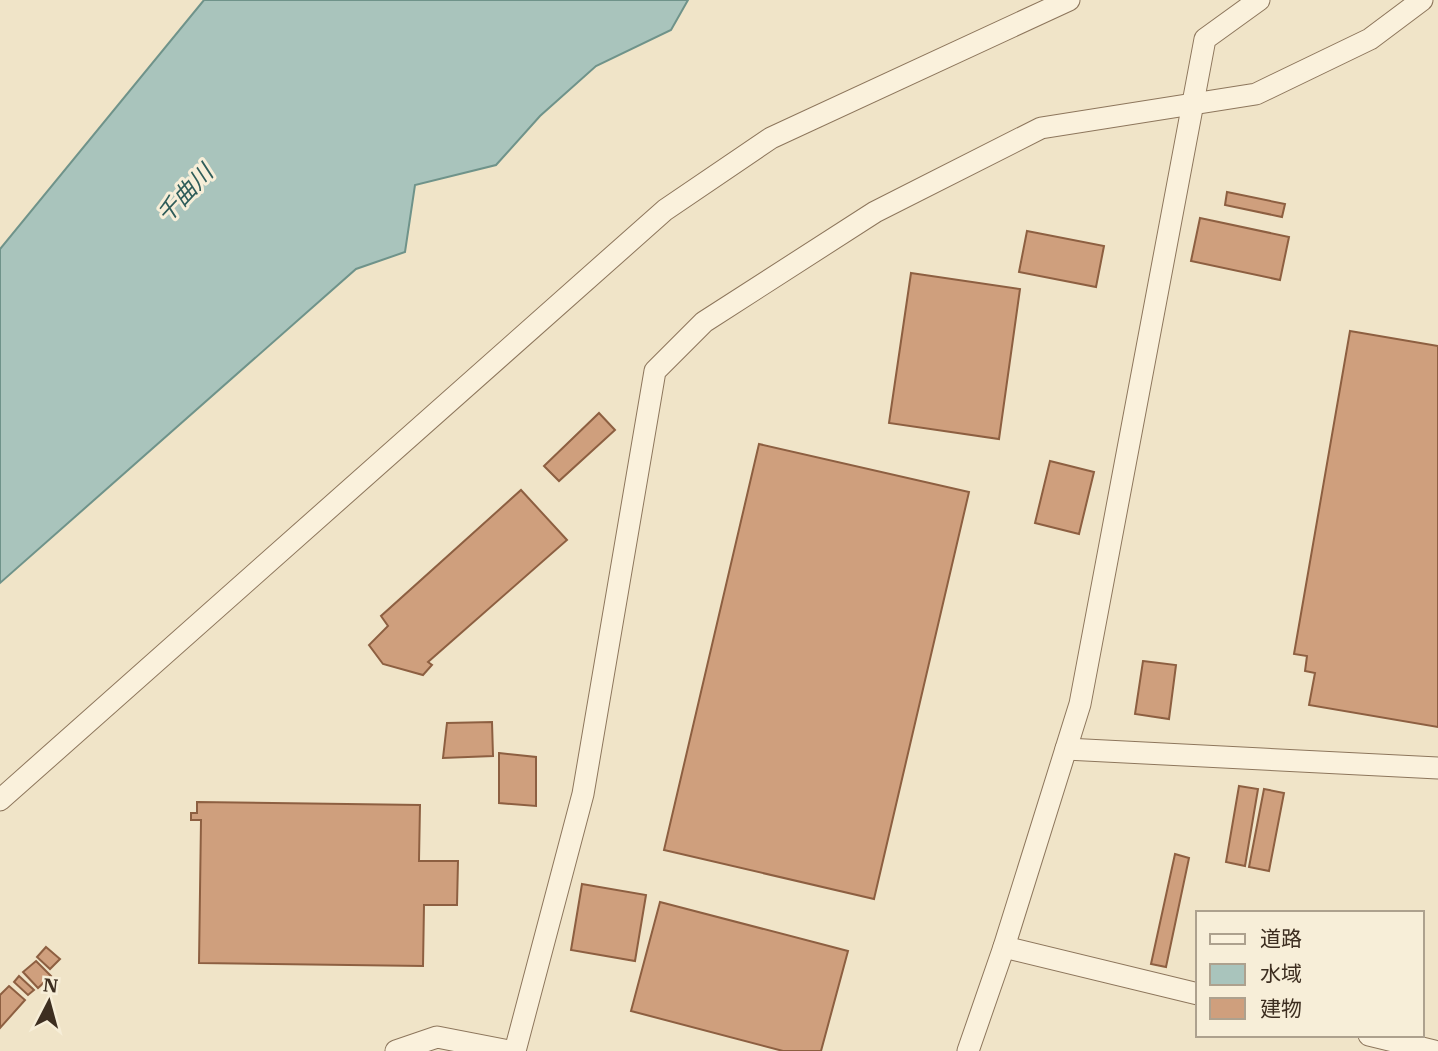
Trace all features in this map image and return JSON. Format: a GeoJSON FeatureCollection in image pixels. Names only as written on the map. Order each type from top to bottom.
{"type":"FeatureCollection","features":[{"type":"Feature","properties":{"kind":"street"},"geometry":{"type":"LineString","coordinates":[[0,800],[665,210],[771,138],[1069,0]]}},
{"type":"Feature","properties":{"kind":"street"},"geometry":{"type":"LineString","coordinates":[[968,1051],[1004,947],[1080,704],[1109,562],[1205,39],[1259,0]]}},
{"type":"Feature","properties":{"kind":"street"},"geometry":{"type":"LineString","coordinates":[[515,1051],[583,794],[655,371],[705,322],[875,212],[1041,128],[1256,94],[1370,39],[1422,0]]}},
{"type":"Feature","properties":{"kind":"street"},"geometry":{"type":"LineString","coordinates":[[1066,749],[1438,768]]}},
{"type":"Feature","properties":{"kind":"street"},"geometry":{"type":"LineString","coordinates":[[1004,947],[1196,994]]}},
{"type":"Feature","properties":{"kind":"street"},"geometry":{"type":"LineString","coordinates":[[396,1051],[437,1037],[509,1051]]}},
{"type":"Feature","properties":{"kind":"street"},"geometry":{"type":"LineString","coordinates":[[1377,1037],[1434,1051]]}},
{"type":"Feature","properties":{"kind":"water","name":"千曲川"},"geometry":{"type":"Polygon","coordinates":[[[204,0],[688,0],[671,30],[596,66],[540,116],[496,165],[415,185],[405,252],[356,269],[0,583],[0,249],[204,0]]]}},
{"type":"Feature","properties":{"kind":"building"},"geometry":{"type":"Polygon","coordinates":[[[1227,192],[1285,204],[1282,217],[1225,205],[1227,192]]]}},
{"type":"Feature","properties":{"kind":"building"},"geometry":{"type":"Polygon","coordinates":[[[1200,218],[1289,237],[1280,280],[1191,261],[1200,218]]]}},
{"type":"Feature","properties":{"kind":"building"},"geometry":{"type":"Polygon","coordinates":[[[1027,231],[1104,246],[1096,287],[1019,272],[1027,231]]]}},
{"type":"Feature","properties":{"kind":"building"},"geometry":{"type":"Polygon","coordinates":[[[911,273],[1020,289],[999,439],[889,423],[911,273]]]}},
{"type":"Feature","properties":{"kind":"building"},"geometry":{"type":"Polygon","coordinates":[[[1350,331],[1438,346],[1438,727],[1309,705],[1315,673],[1305,671],[1307,656],[1294,654],[1350,331]]]}},
{"type":"Feature","properties":{"kind":"building"},"geometry":{"type":"Polygon","coordinates":[[[599,413],[615,430],[559,481],[544,466],[599,413]]]}},
{"type":"Feature","properties":{"kind":"building"},"geometry":{"type":"Polygon","coordinates":[[[759,444],[969,492],[874,899],[664,850],[759,444]]]}},
{"type":"Feature","properties":{"kind":"building"},"geometry":{"type":"Polygon","coordinates":[[[1050,461],[1094,472],[1079,534],[1035,523],[1050,461]]]}},
{"type":"Feature","properties":{"kind":"building"},"geometry":{"type":"Polygon","coordinates":[[[521,490],[567,540],[428,662],[432,665],[423,675],[383,664],[369,645],[388,626],[381,616],[521,490]]]}},
{"type":"Feature","properties":{"kind":"building"},"geometry":{"type":"Polygon","coordinates":[[[1143,661],[1176,665],[1169,719],[1135,714],[1143,661]]]}},
{"type":"Feature","properties":{"kind":"building"},"geometry":{"type":"Polygon","coordinates":[[[492,722],[493,756],[443,758],[447,723],[492,722]]]}},
{"type":"Feature","properties":{"kind":"building"},"geometry":{"type":"Polygon","coordinates":[[[499,753],[536,757],[536,806],[499,803],[499,753]]]}},
{"type":"Feature","properties":{"kind":"building"},"geometry":{"type":"Polygon","coordinates":[[[1239,786],[1258,789],[1245,866],[1226,862],[1239,786]]]}},
{"type":"Feature","properties":{"kind":"building"},"geometry":{"type":"Polygon","coordinates":[[[1264,789],[1284,793],[1269,871],[1249,867],[1264,789]]]}},
{"type":"Feature","properties":{"kind":"building"},"geometry":{"type":"Polygon","coordinates":[[[197,802],[420,805],[419,861],[458,861],[457,905],[424,905],[423,966],[199,963],[201,820],[191,820],[191,813],[197,813],[197,802]]]}},
{"type":"Feature","properties":{"kind":"building"},"geometry":{"type":"Polygon","coordinates":[[[1175,854],[1189,858],[1166,967],[1151,964],[1175,854]]]}},
{"type":"Feature","properties":{"kind":"building"},"geometry":{"type":"Polygon","coordinates":[[[582,884],[646,895],[635,961],[571,950],[582,884]]]}},
{"type":"Feature","properties":{"kind":"building"},"geometry":{"type":"Polygon","coordinates":[[[660,902],[848,951],[821,1051],[783,1051],[631,1011],[660,902]]]}},
{"type":"Feature","properties":{"kind":"building"},"geometry":{"type":"Polygon","coordinates":[[[46,947],[60,959],[50,969],[37,957],[46,947]]]}},
{"type":"Feature","properties":{"kind":"building"},"geometry":{"type":"Polygon","coordinates":[[[36,961],[51,976],[38,988],[23,972],[36,961]]]}},
{"type":"Feature","properties":{"kind":"building"},"geometry":{"type":"Polygon","coordinates":[[[19,976],[34,990],[28,995],[14,982],[19,976]]]}},
{"type":"Feature","properties":{"kind":"building"},"geometry":{"type":"Polygon","coordinates":[[[9,986],[25,1000],[0,1028],[0,995],[9,986]]]}}]}
